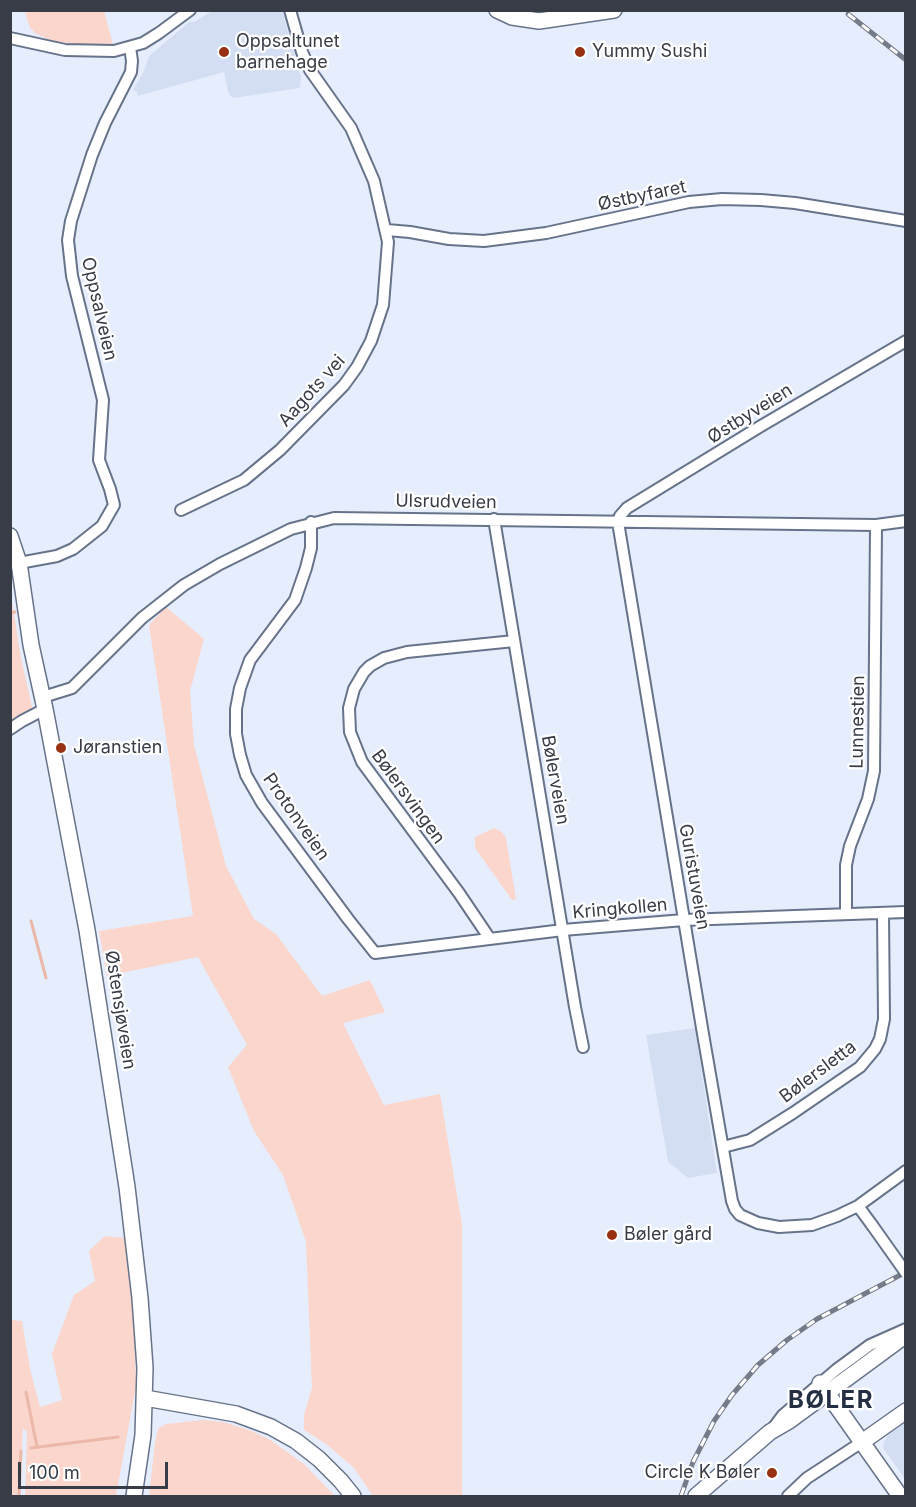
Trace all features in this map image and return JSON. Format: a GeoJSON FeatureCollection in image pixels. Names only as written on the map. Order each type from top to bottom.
{"type":"FeatureCollection","features":[{"type":"Feature","properties":{"kind":"main road"},"geometry":{"type":"LineString","coordinates":[[497,10],[518,18],[539,21],[614,10]]}},
{"type":"Feature","properties":{"kind":"main road","name":"Østensjøveien"},"geometry":{"type":"LineString","coordinates":[[10,536],[19,563],[31,645],[86,920],[120,1137],[141,1309],[145,1403],[134,1497]]}},
{"type":"Feature","properties":{"kind":"main road"},"geometry":{"type":"LineString","coordinates":[[696,1497],[770,1432],[789,1421],[824,1388],[906,1335]]}},
{"type":"Feature","properties":{"kind":"main road"},"geometry":{"type":"LineString","coordinates":[[824,1388],[900,1497]]}},
{"type":"Feature","properties":{"kind":"main road"},"geometry":{"type":"LineString","coordinates":[[145,1403],[196,1406],[236,1414],[278,1431],[319,1459],[353,1497]]}},
{"type":"Feature","properties":{"kind":"main road"},"geometry":{"type":"LineString","coordinates":[[862,1442],[906,1412]]}},
{"type":"Feature","properties":{"kind":"street"},"geometry":{"type":"LineString","coordinates":[[10,38],[65,50],[114,51],[130,47],[159,33],[190,10]]}},
{"type":"Feature","properties":{"kind":"street","name":"Aagots vei"},"geometry":{"type":"LineString","coordinates":[[181,510],[233,486],[255,472],[344,385],[371,341],[383,304],[388,253],[387,231],[374,181],[346,121],[310,70],[302,52],[290,10]]}},
{"type":"Feature","properties":{"kind":"street","name":"Oppsalveien"},"geometry":{"type":"LineString","coordinates":[[19,563],[67,553],[74,549],[102,526],[114,505],[99,460],[103,400],[72,276],[68,240],[92,155],[105,123],[131,72],[130,47]]}},
{"type":"Feature","properties":{"kind":"street","name":"Østbyfaret"},"geometry":{"type":"LineString","coordinates":[[387,231],[484,241],[546,233],[689,202],[722,199],[795,203],[906,221]]}},
{"type":"Feature","properties":{"kind":"street","name":"Østbyveien"},"geometry":{"type":"LineString","coordinates":[[618,522],[627,508],[906,341]]}},
{"type":"Feature","properties":{"kind":"street","name":"Ulsrudveien"},"geometry":{"type":"LineString","coordinates":[[10,729],[44,703],[72,688],[142,618],[176,590],[220,564],[291,529],[311,522],[344,517],[876,525],[906,521]]}},
{"type":"Feature","properties":{"kind":"street","name":"Bølerveien"},"geometry":{"type":"LineString","coordinates":[[494,519],[575,1007],[584,1047]]}},
{"type":"Feature","properties":{"kind":"street","name":"Protonveien"},"geometry":{"type":"LineString","coordinates":[[311,522],[311,548],[295,600],[250,660],[240,688],[236,709],[236,734],[246,775],[262,803],[375,953]]}},
{"type":"Feature","properties":{"kind":"street","name":"Guristuveien"},"geometry":{"type":"LineString","coordinates":[[618,522],[732,1201],[740,1215],[758,1223],[779,1227],[812,1225],[858,1206]]}},
{"type":"Feature","properties":{"kind":"street","name":"Lunnestien"},"geometry":{"type":"LineString","coordinates":[[846,914],[846,865],[850,846],[868,799],[874,771],[876,525]]}},
{"type":"Feature","properties":{"kind":"street","name":"Bølersvingen"},"geometry":{"type":"LineString","coordinates":[[490,939],[459,893],[362,762],[350,732],[349,708],[354,688],[364,672],[384,658],[407,652],[514,641]]}},
{"type":"Feature","properties":{"kind":"street","name":"Kringkollen"},"geometry":{"type":"LineString","coordinates":[[375,953],[563,930],[684,920],[906,912]]}},
{"type":"Feature","properties":{"kind":"street","name":"Bølersletta"},"geometry":{"type":"LineString","coordinates":[[723,1148],[746,1142],[767,1130],[860,1067],[874,1049],[880,1039],[884,1019],[883,914]]}},
{"type":"Feature","properties":{"kind":"street"},"geometry":{"type":"LineString","coordinates":[[906,1171],[858,1206],[906,1272]]}},
{"type":"Feature","properties":{"kind":"street"},"geometry":{"type":"LineString","coordinates":[[824,1388],[870,1346],[906,1329]]}},
{"type":"Feature","properties":{"kind":"street"},"geometry":{"type":"LineString","coordinates":[[788,1497],[807,1478],[862,1442]]}},
{"type":"Feature","properties":{"kind":"shaded area"},"geometry":{"type":"Polygon","coordinates":[[[35,10],[104,11],[113,44],[95,47],[52,41],[30,28],[25,13],[35,10]]]}},
{"type":"Feature","properties":{"kind":"shaded area","name":"Oppsaltunet barnehage"},"geometry":{"type":"Polygon","coordinates":[[[212,11],[282,11],[301,77],[300,88],[234,98],[228,91],[224,72],[138,96],[133,90],[143,73],[149,56],[189,22],[194,22],[212,11]]]}},
{"type":"Feature","properties":{"kind":"shaded area"},"geometry":{"type":"Polygon","coordinates":[[[10,588],[21,658],[33,711],[10,728],[10,588]]]}},
{"type":"Feature","properties":{"kind":"shaded area"},"geometry":{"type":"Polygon","coordinates":[[[166,607],[204,639],[190,691],[194,745],[226,866],[254,919],[276,934],[322,996],[370,980],[385,1012],[343,1023],[384,1105],[440,1094],[462,1225],[462,1496],[373,1496],[354,1468],[326,1444],[304,1430],[304,1415],[312,1388],[306,1242],[283,1175],[254,1131],[228,1067],[247,1045],[198,957],[107,976],[99,931],[193,916],[149,625],[166,607]]]}},
{"type":"Feature","properties":{"kind":"shaded area"},"geometry":{"type":"Polygon","coordinates":[[[494,828],[502,832],[506,838],[516,899],[512,900],[475,848],[475,837],[494,828]]]}},
{"type":"Feature","properties":{"kind":"shaded area"},"geometry":{"type":"Polygon","coordinates":[[[695,1028],[717,1173],[688,1178],[668,1162],[646,1035],[695,1028]]]}},
{"type":"Feature","properties":{"kind":"shaded area"},"geometry":{"type":"Polygon","coordinates":[[[105,1236],[124,1238],[133,1292],[136,1386],[116,1496],[25,1496],[27,1432],[23,1428],[19,1496],[11,1496],[11,1320],[22,1321],[30,1369],[40,1407],[62,1400],[52,1354],[74,1295],[95,1281],[89,1251],[105,1236]]]}},
{"type":"Feature","properties":{"kind":"shaded area"},"geometry":{"type":"Polygon","coordinates":[[[203,1420],[223,1422],[269,1439],[304,1464],[335,1496],[149,1496],[158,1429],[166,1424],[203,1420]]]}},
{"type":"Feature","properties":{"kind":"shaded area"},"geometry":{"type":"Polygon","coordinates":[[[905,1423],[905,1479],[883,1448],[884,1441],[890,1433],[905,1423]]]}},
{"type":"Feature","properties":{"kind":"waterway"},"geometry":{"type":"LineString","coordinates":[[10,613],[15,612]]}},
{"type":"Feature","properties":{"kind":"waterway"},"geometry":{"type":"LineString","coordinates":[[31,921],[46,978]]}},
{"type":"Feature","properties":{"kind":"waterway"},"geometry":{"type":"LineString","coordinates":[[26,1392],[37,1447]]}},
{"type":"Feature","properties":{"kind":"waterway"},"geometry":{"type":"LineString","coordinates":[[31,1448],[118,1437]]}},
{"type":"Feature","properties":{"kind":"waterway"},"geometry":{"type":"LineString","coordinates":[[19,1496],[21,1451]]}},
{"type":"Feature","properties":{"kind":"railway"},"geometry":{"type":"LineString","coordinates":[[848,14],[906,60]]}},
{"type":"Feature","properties":{"kind":"railway"},"geometry":{"type":"LineString","coordinates":[[681,1496],[693,1462],[714,1421],[732,1395],[758,1365],[787,1340],[817,1319],[906,1272]]}},
{"type":"Feature","properties":{"kind":"place","name":"Oppsaltunet barnehage"},"geometry":{"type":"Point","coordinates":[224,52]}},
{"type":"Feature","properties":{"kind":"place","name":"Yummy Sushi"},"geometry":{"type":"Point","coordinates":[580,52]}},
{"type":"Feature","properties":{"kind":"place","name":"Jøranstien"},"geometry":{"type":"Point","coordinates":[61,748]}},
{"type":"Feature","properties":{"kind":"place","name":"Bøler gård"},"geometry":{"type":"Point","coordinates":[612,1235]}},
{"type":"Feature","properties":{"kind":"place","name":"Circle K Bøler"},"geometry":{"type":"Point","coordinates":[772,1473]}},
{"type":"Feature","properties":{"kind":"district","name":"BØLER"},"geometry":{"type":"Point","coordinates":[831,1401]}}]}
